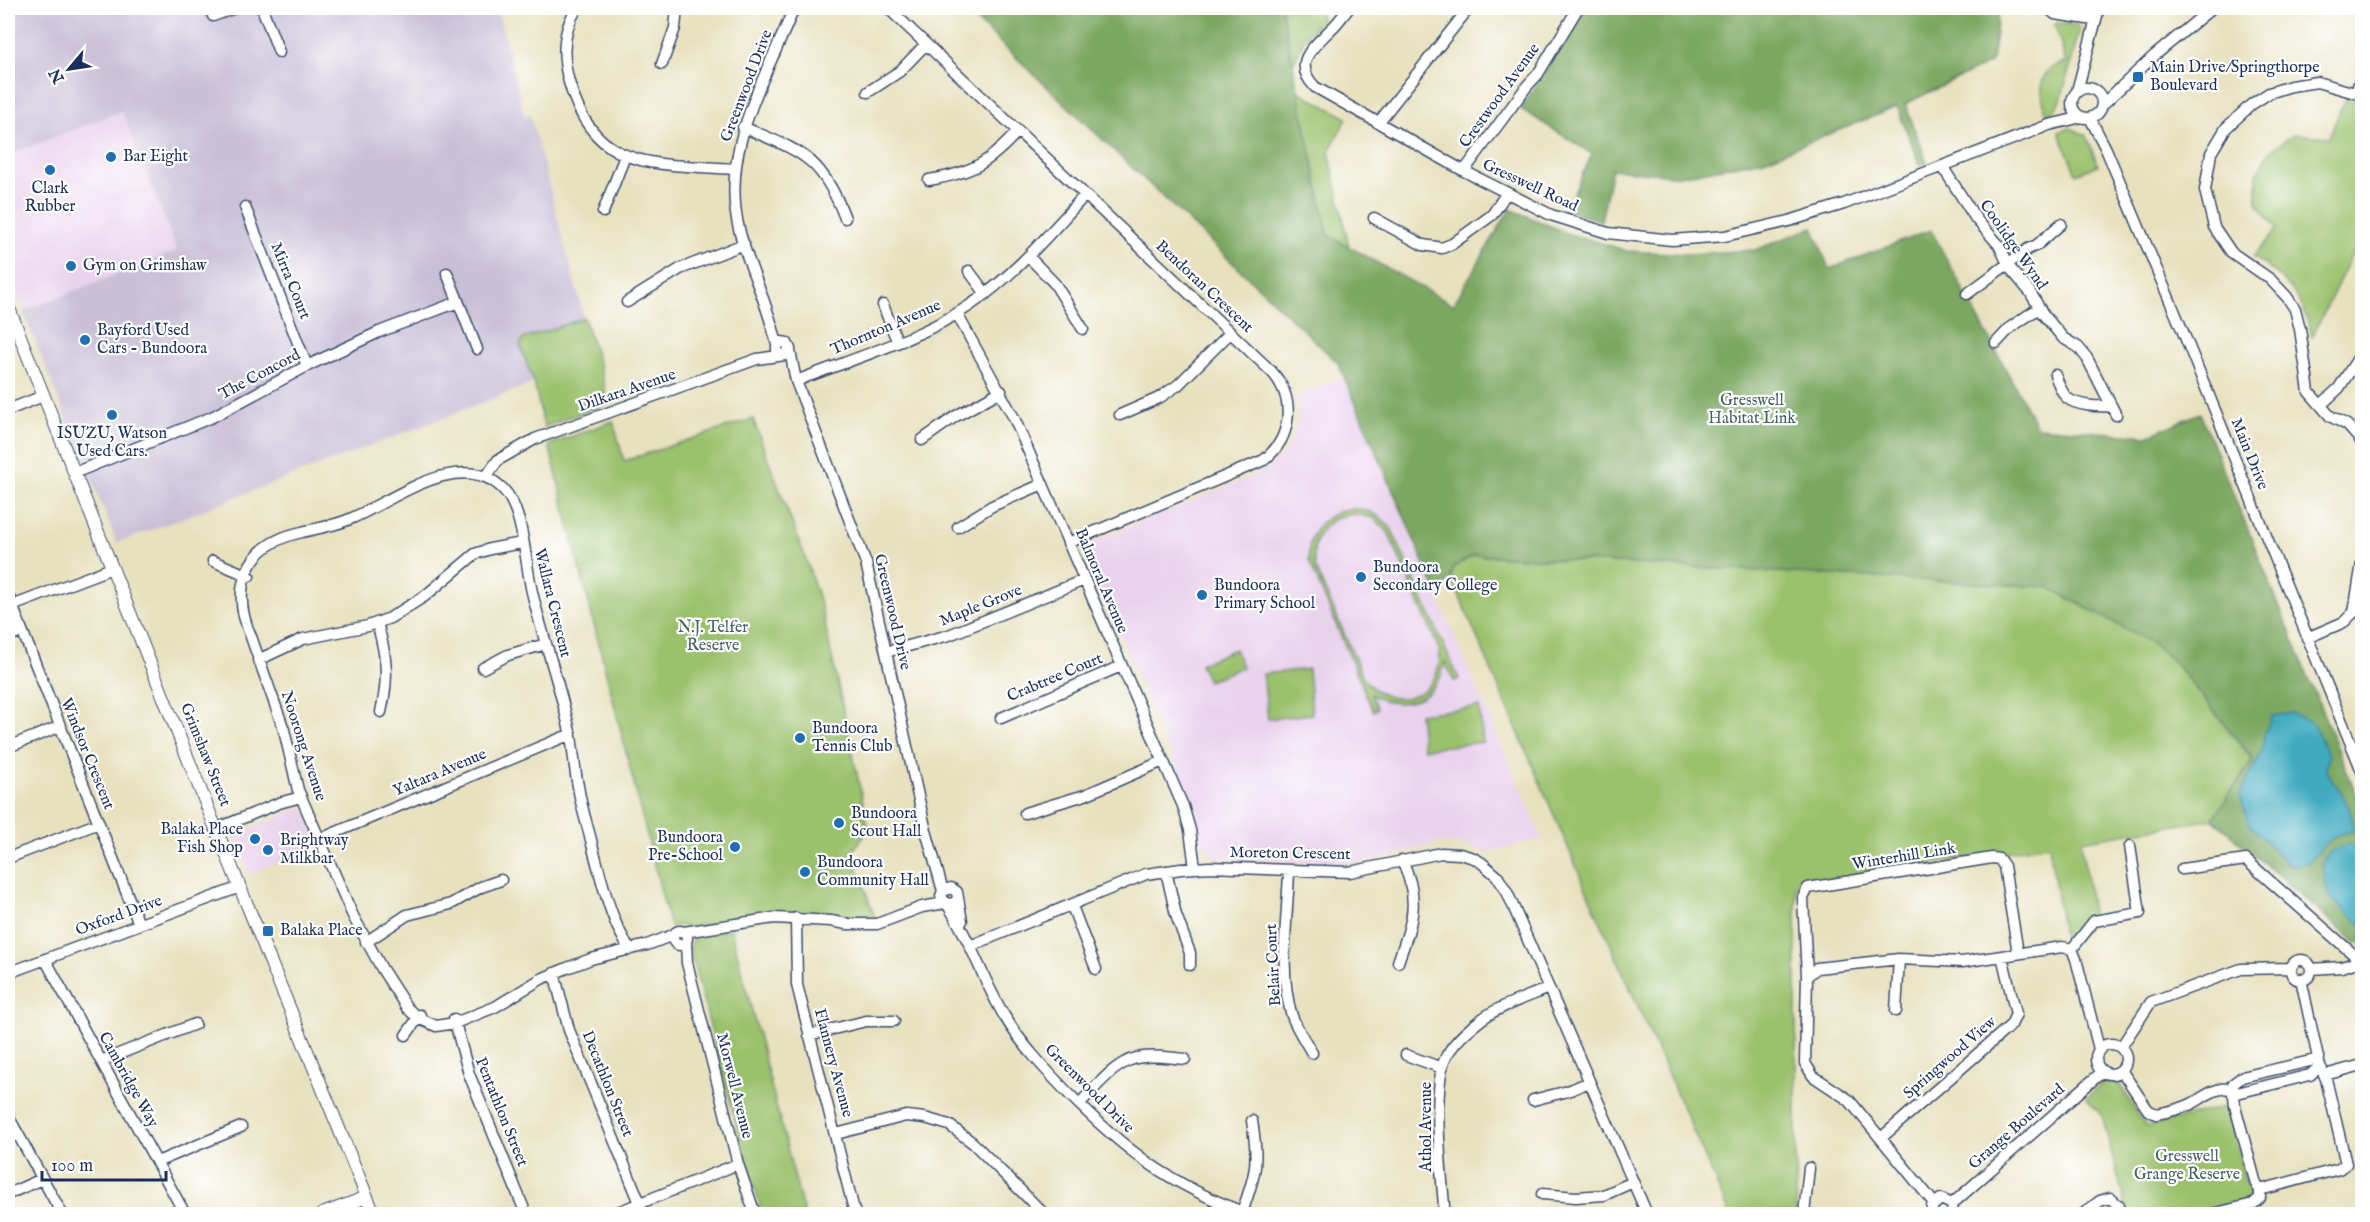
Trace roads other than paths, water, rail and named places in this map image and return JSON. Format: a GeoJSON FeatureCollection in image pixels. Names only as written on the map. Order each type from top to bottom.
{"type":"FeatureCollection","features":[{"type":"Feature","properties":{"kind":"main road","name":"Grimshaw Street"},"geometry":{"type":"LineString","coordinates":[[8,306],[216,829],[374,1215]]}},
{"type":"Feature","properties":{"kind":"main road"},"geometry":{"type":"LineString","coordinates":[[322,1215],[367,1197]]}},
{"type":"Feature","properties":{"kind":"street"},"geometry":{"type":"LineString","coordinates":[[213,16],[235,8]]}},
{"type":"Feature","properties":{"kind":"street"},"geometry":{"type":"LineString","coordinates":[[262,8],[279,52]]}},
{"type":"Feature","properties":{"kind":"street"},"geometry":{"type":"LineString","coordinates":[[662,64],[675,28],[677,8]]}},
{"type":"Feature","properties":{"kind":"street","name":"Greenwood Drive"},"geometry":{"type":"LineString","coordinates":[[794,8],[743,127],[734,169],[735,210],[744,244],[782,349],[862,550],[925,827],[948,897],[987,985],[1017,1035],[1032,1054],[1079,1104],[1140,1159],[1222,1210],[1245,1213]]}},
{"type":"Feature","properties":{"kind":"street","name":"Bendoran Crescent"},"geometry":{"type":"LineString","coordinates":[[888,8],[1272,372],[1285,392],[1288,422],[1279,445],[1268,456],[1251,467],[1068,543]]}},
{"type":"Feature","properties":{"kind":"street","name":"Gresswell Road"},"geometry":{"type":"LineString","coordinates":[[1349,8],[1309,52],[1306,68],[1312,84],[1506,194],[1566,221],[1608,233],[1672,240],[1708,239],[1764,228],[1844,204],[2049,125],[2093,113]]}},
{"type":"Feature","properties":{"kind":"street"},"geometry":{"type":"LineString","coordinates":[[1378,123],[1468,8]]}},
{"type":"Feature","properties":{"kind":"street","name":"Crestwood Avenue"},"geometry":{"type":"LineString","coordinates":[[1464,171],[1538,74],[1578,8]]}},
{"type":"Feature","properties":{"kind":"street"},"geometry":{"type":"LineString","coordinates":[[2048,8],[2055,14],[2094,20]]}},
{"type":"Feature","properties":{"kind":"street"},"geometry":{"type":"LineString","coordinates":[[2099,8],[2072,104],[2075,112],[2093,113],[2174,38],[2212,8]]}},
{"type":"Feature","properties":{"kind":"street"},"geometry":{"type":"LineString","coordinates":[[571,9],[565,36],[564,57],[575,102],[583,119],[597,137],[625,156],[651,162],[734,169]]}},
{"type":"Feature","properties":{"kind":"street"},"geometry":{"type":"LineString","coordinates":[[868,92],[900,71],[926,44]]}},
{"type":"Feature","properties":{"kind":"street"},"geometry":{"type":"LineString","coordinates":[[2086,57],[2087,71],[2095,89],[2100,94],[2093,113]]}},
{"type":"Feature","properties":{"kind":"street"},"geometry":{"type":"LineString","coordinates":[[2362,74],[2359,94],[2318,82],[2291,86],[2269,93],[2239,113],[2226,128],[2211,153],[2205,190],[2214,227],[2231,252],[2270,279],[2283,291],[2295,309],[2309,392],[2324,402],[2330,416],[2347,425],[2362,442]]}},
{"type":"Feature","properties":{"kind":"street"},"geometry":{"type":"LineString","coordinates":[[2077,91],[2127,81]]}},
{"type":"Feature","properties":{"kind":"street","name":"Gresswell Road"},"geometry":{"type":"LineString","coordinates":[[2049,125],[2065,113],[2072,104]]}},
{"type":"Feature","properties":{"kind":"street","name":"Main Drive"},"geometry":{"type":"LineString","coordinates":[[2093,113],[2362,771]]}},
{"type":"Feature","properties":{"kind":"street"},"geometry":{"type":"LineString","coordinates":[[743,127],[795,150],[811,160],[829,180],[845,218]]}},
{"type":"Feature","properties":{"kind":"street"},"geometry":{"type":"LineString","coordinates":[[929,180],[975,169],[992,158],[1018,131]]}},
{"type":"Feature","properties":{"kind":"street"},"geometry":{"type":"LineString","coordinates":[[603,212],[625,156]]}},
{"type":"Feature","properties":{"kind":"street","name":"Coolidge Wynd"},"geometry":{"type":"LineString","coordinates":[[1942,166],[1976,219],[1999,245],[2008,263],[2039,308],[2063,338],[2078,347],[2087,358],[2113,410],[2070,400],[2063,393],[2055,375]]}},
{"type":"Feature","properties":{"kind":"street"},"geometry":{"type":"LineString","coordinates":[[1371,216],[1423,245],[1442,248],[1452,244],[1492,215],[1506,194]]}},
{"type":"Feature","properties":{"kind":"street","name":"Thornton Avenue"},"geometry":{"type":"LineString","coordinates":[[796,381],[897,341],[957,314],[1006,278],[1085,195]]}},
{"type":"Feature","properties":{"kind":"street","name":"Mirra Court"},"geometry":{"type":"LineString","coordinates":[[244,207],[307,366]]}},
{"type":"Feature","properties":{"kind":"street"},"geometry":{"type":"LineString","coordinates":[[1966,294],[2028,249],[2037,245],[2061,224]]}},
{"type":"Feature","properties":{"kind":"street"},"geometry":{"type":"LineString","coordinates":[[627,302],[674,272],[744,244]]}},
{"type":"Feature","properties":{"kind":"street"},"geometry":{"type":"LineString","coordinates":[[1028,256],[1055,284],[1083,328]]}},
{"type":"Feature","properties":{"kind":"street"},"geometry":{"type":"LineString","coordinates":[[969,271],[986,294]]}},
{"type":"Feature","properties":{"kind":"street"},"geometry":{"type":"LineString","coordinates":[[447,273],[477,349]]}},
{"type":"Feature","properties":{"kind":"street","name":"The Concord"},"geometry":{"type":"LineString","coordinates":[[75,473],[212,417],[307,366],[380,332],[458,302]]}},
{"type":"Feature","properties":{"kind":"street"},"geometry":{"type":"LineString","coordinates":[[883,305],[897,341]]}},
{"type":"Feature","properties":{"kind":"street"},"geometry":{"type":"LineString","coordinates":[[1996,343],[2011,327],[2039,308]]}},
{"type":"Feature","properties":{"kind":"street","name":"Balmoral Avenue"},"geometry":{"type":"LineString","coordinates":[[957,314],[1001,391],[1163,761],[1187,818],[1195,868]]}},
{"type":"Feature","properties":{"kind":"street"},"geometry":{"type":"LineString","coordinates":[[1120,415],[1158,398],[1178,385],[1230,333]]}},
{"type":"Feature","properties":{"kind":"street","name":"Dilkara Avenue"},"geometry":{"type":"LineString","coordinates":[[488,478],[508,453],[535,439],[782,349]]}},
{"type":"Feature","properties":{"kind":"street"},"geometry":{"type":"LineString","coordinates":[[2324,402],[2339,388],[2362,352]]}},
{"type":"Feature","properties":{"kind":"street"},"geometry":{"type":"LineString","coordinates":[[922,440],[1001,391]]}},
{"type":"Feature","properties":{"kind":"street"},"geometry":{"type":"LineString","coordinates":[[8,410],[43,396]]}},
{"type":"Feature","properties":{"kind":"street"},"geometry":{"type":"LineString","coordinates":[[213,561],[247,575],[274,549],[312,531],[346,521],[399,493],[426,482],[462,473],[488,478]]}},
{"type":"Feature","properties":{"kind":"street","name":"Wallara Crescent"},"geometry":{"type":"LineString","coordinates":[[488,478],[503,488],[512,500],[532,592],[571,735],[580,798],[607,901],[626,951]]}},
{"type":"Feature","properties":{"kind":"street"},"geometry":{"type":"LineString","coordinates":[[958,527],[992,506],[1043,484]]}},
{"type":"Feature","properties":{"kind":"street"},"geometry":{"type":"LineString","coordinates":[[258,660],[312,636],[377,623],[412,606],[476,554],[522,543]]}},
{"type":"Feature","properties":{"kind":"street"},"geometry":{"type":"LineString","coordinates":[[2307,638],[2350,617],[2356,606],[2362,563]]}},
{"type":"Feature","properties":{"kind":"street"},"geometry":{"type":"LineString","coordinates":[[12,606],[112,568]]}},
{"type":"Feature","properties":{"kind":"street","name":"Noorong Avenue"},"geometry":{"type":"LineString","coordinates":[[247,575],[245,603],[252,639],[284,730],[300,794],[355,922],[407,1008],[419,1017]]}},
{"type":"Feature","properties":{"kind":"street","name":"Maple Grove"},"geometry":{"type":"LineString","coordinates":[[886,652],[949,636],[1084,580]]}},
{"type":"Feature","properties":{"kind":"street","name":"Windsor Crescent"},"geometry":{"type":"LineString","coordinates":[[8,595],[139,924]]}},
{"type":"Feature","properties":{"kind":"street"},"geometry":{"type":"LineString","coordinates":[[377,623],[387,667],[386,692],[381,712]]}},
{"type":"Feature","properties":{"kind":"street"},"geometry":{"type":"LineString","coordinates":[[8,636],[22,631]]}},
{"type":"Feature","properties":{"kind":"street"},"geometry":{"type":"LineString","coordinates":[[483,668],[508,655],[546,644]]}},
{"type":"Feature","properties":{"kind":"street","name":"Crabtree Court"},"geometry":{"type":"LineString","coordinates":[[1001,718],[1121,666]]}},
{"type":"Feature","properties":{"kind":"street"},"geometry":{"type":"LineString","coordinates":[[8,747],[61,726]]}},
{"type":"Feature","properties":{"kind":"street","name":"Yaltara Avenue"},"geometry":{"type":"LineString","coordinates":[[320,839],[571,735]]}},
{"type":"Feature","properties":{"kind":"street"},"geometry":{"type":"LineString","coordinates":[[1025,813],[1085,795],[1163,761]]}},
{"type":"Feature","properties":{"kind":"street"},"geometry":{"type":"LineString","coordinates":[[216,829],[300,794]]}},
{"type":"Feature","properties":{"kind":"street"},"geometry":{"type":"LineString","coordinates":[[8,858],[99,823]]}},
{"type":"Feature","properties":{"kind":"street"},"geometry":{"type":"LineString","coordinates":[[2072,949],[2094,921],[2140,913],[2130,846]]}},
{"type":"Feature","properties":{"kind":"street","name":"Moreton Crescent"},"geometry":{"type":"LineString","coordinates":[[970,946],[1146,874],[1195,868],[1350,872],[1441,853],[1460,854],[1474,858],[1497,876],[1507,892],[1647,1215]]}},
{"type":"Feature","properties":{"kind":"street","name":"Winterhill Link"},"geometry":{"type":"LineString","coordinates":[[1807,976],[1803,898],[1808,888],[1992,858],[1999,859],[2004,866],[2018,953]]}},
{"type":"Feature","properties":{"kind":"street"},"geometry":{"type":"LineString","coordinates":[[1398,962],[1412,921],[1414,900],[1411,879],[1402,860]]}},
{"type":"Feature","properties":{"kind":"street"},"geometry":{"type":"LineString","coordinates":[[2182,870],[2246,860],[2362,961],[2342,968],[2311,969]]}},
{"type":"Feature","properties":{"kind":"street","name":"Belair Court"},"geometry":{"type":"LineString","coordinates":[[1289,870],[1285,958],[1290,1006],[1296,1026],[1312,1053]]}},
{"type":"Feature","properties":{"kind":"street"},"geometry":{"type":"LineString","coordinates":[[1166,871],[1176,915],[1190,953],[1190,965]]}},
{"type":"Feature","properties":{"kind":"street"},"geometry":{"type":"LineString","coordinates":[[366,942],[407,915],[451,904],[481,887],[501,880]]}},
{"type":"Feature","properties":{"kind":"street","name":"Oxford Drive"},"geometry":{"type":"LineString","coordinates":[[8,973],[240,887]]}},
{"type":"Feature","properties":{"kind":"street"},"geometry":{"type":"LineString","coordinates":[[406,1035],[419,1017],[436,1026],[454,1021],[495,1007],[554,974],[584,961],[656,942],[680,939],[700,931],[744,921],[796,918],[868,924],[887,921],[948,897]]}},
{"type":"Feature","properties":{"kind":"street"},"geometry":{"type":"LineString","coordinates":[[1072,906],[1096,969]]}},
{"type":"Feature","properties":{"kind":"street","name":"Flannery Avenue"},"geometry":{"type":"LineString","coordinates":[[796,918],[796,973],[809,1035],[855,1215]]}},
{"type":"Feature","properties":{"kind":"street","name":"Morwell Avenue"},"geometry":{"type":"LineString","coordinates":[[680,939],[738,1164],[754,1215]]}},
{"type":"Feature","properties":{"kind":"street"},"geometry":{"type":"LineString","coordinates":[[1934,1203],[1849,1100],[1813,1076],[1805,1064],[1807,976],[1817,968],[1899,959],[1962,962],[2062,947],[2072,949]]}},
{"type":"Feature","properties":{"kind":"street"},"geometry":{"type":"LineString","coordinates":[[2072,949],[2099,1049],[2095,1061],[2102,1072],[2111,1074],[2121,1070],[2126,1062],[2126,1056],[2121,1047],[2110,1043],[2099,1049]]}},
{"type":"Feature","properties":{"kind":"street","name":"Springwood View"},"geometry":{"type":"LineString","coordinates":[[1881,1138],[2012,1025],[2016,1014],[2002,956]]}},
{"type":"Feature","properties":{"kind":"street","name":"Cambridge Way"},"geometry":{"type":"LineString","coordinates":[[45,959],[185,1215]]}},
{"type":"Feature","properties":{"kind":"street"},"geometry":{"type":"LineString","coordinates":[[1896,1011],[1899,959]]}},
{"type":"Feature","properties":{"kind":"street"},"geometry":{"type":"LineString","coordinates":[[2301,960],[2307,962],[2311,969],[2309,976],[2301,980],[2294,977],[2291,969],[2294,962],[2301,960]]}},
{"type":"Feature","properties":{"kind":"street"},"geometry":{"type":"LineString","coordinates":[[2121,1047],[2151,1002],[2241,969],[2291,969]]}},
{"type":"Feature","properties":{"kind":"street","name":"Decathlon Street"},"geometry":{"type":"LineString","coordinates":[[554,974],[569,1030],[640,1203]]}},
{"type":"Feature","properties":{"kind":"street"},"geometry":{"type":"LineString","coordinates":[[2260,1190],[2339,1170],[2346,1164],[2301,980]]}},
{"type":"Feature","properties":{"kind":"street","name":"Athol Avenue"},"geometry":{"type":"LineString","coordinates":[[1442,1215],[1444,1206],[1439,1097],[1442,1068],[1452,1046],[1483,1018],[1548,988]]}},
{"type":"Feature","properties":{"kind":"street","name":"Pentathlon Street"},"geometry":{"type":"LineString","coordinates":[[454,1021],[469,1074],[526,1215]]}},
{"type":"Feature","properties":{"kind":"street"},"geometry":{"type":"LineString","coordinates":[[809,1035],[866,1021],[894,1021]]}},
{"type":"Feature","properties":{"kind":"street"},"geometry":{"type":"LineString","coordinates":[[101,1061],[195,1024]]}},
{"type":"Feature","properties":{"kind":"street"},"geometry":{"type":"LineString","coordinates":[[1406,1055],[1442,1068]]}},
{"type":"Feature","properties":{"kind":"street"},"geometry":{"type":"LineString","coordinates":[[1079,1104],[1126,1061],[1141,1057],[1185,1059]]}},
{"type":"Feature","properties":{"kind":"street"},"geometry":{"type":"LineString","coordinates":[[2212,1215],[2253,1204],[2260,1198],[2260,1190],[2256,1184],[2233,1092],[2236,1080],[2319,1061]]}},
{"type":"Feature","properties":{"kind":"street"},"geometry":{"type":"LineString","coordinates":[[2325,1075],[2362,1065]]}},
{"type":"Feature","properties":{"kind":"street"},"geometry":{"type":"LineString","coordinates":[[2121,1070],[2148,1110],[2156,1114],[2171,1112],[2212,1091],[2223,1088],[2233,1092]]}},
{"type":"Feature","properties":{"kind":"street","name":"Grange Boulevard"},"geometry":{"type":"LineString","coordinates":[[1952,1209],[2102,1072]]}},
{"type":"Feature","properties":{"kind":"street"},"geometry":{"type":"LineString","coordinates":[[1533,1100],[1568,1092],[1589,1082]]}},
{"type":"Feature","properties":{"kind":"street"},"geometry":{"type":"LineString","coordinates":[[8,1116],[62,1215]]}},
{"type":"Feature","properties":{"kind":"street"},"geometry":{"type":"LineString","coordinates":[[836,1134],[906,1116],[925,1118],[949,1125],[974,1143],[1044,1215]]}},
{"type":"Feature","properties":{"kind":"street"},"geometry":{"type":"LineString","coordinates":[[1245,1213],[1257,1153],[1252,1121]]}},
{"type":"Feature","properties":{"kind":"street"},"geometry":{"type":"LineString","coordinates":[[157,1162],[241,1127]]}},
{"type":"Feature","properties":{"kind":"street"},"geometry":{"type":"LineString","coordinates":[[618,1214],[738,1164]]}},
{"type":"Feature","properties":{"kind":"street"},"geometry":{"type":"LineString","coordinates":[[1804,1215],[1809,1167]]}},
{"type":"Feature","properties":{"kind":"street"},"geometry":{"type":"LineString","coordinates":[[8,1194],[42,1179]]}},
{"type":"Feature","properties":{"kind":"street"},"geometry":{"type":"LineString","coordinates":[[1542,1194],[1576,1197],[1604,1195],[1633,1182]]}},
{"type":"Feature","properties":{"kind":"street"},"geometry":{"type":"LineString","coordinates":[[2083,1215],[2100,1201],[2110,1198],[2119,1206]]}},
{"type":"Feature","properties":{"kind":"street"},"geometry":{"type":"LineString","coordinates":[[1932,1215],[1931,1210],[1934,1203],[1941,1200],[1952,1209]]}},
{"type":"Feature","properties":{"kind":"water"},"geometry":{"type":"Polygon","coordinates":[[[2293,713],[2314,724],[2329,757],[2325,770],[2340,790],[2348,806],[2353,831],[2333,837],[2308,863],[2289,865],[2248,823],[2240,794],[2262,751],[2264,735],[2272,716],[2293,713]]]}},
{"type":"Feature","properties":{"kind":"water"},"geometry":{"type":"Polygon","coordinates":[[[2350,844],[2362,853],[2362,925],[2328,895],[2322,863],[2331,851],[2350,844]]]}},
{"type":"Feature","properties":{"kind":"place","name":"Main Drive/Springthorpe Boulevard"},"geometry":{"type":"Point","coordinates":[2138,77]}},
{"type":"Feature","properties":{"kind":"place","name":"Bar Eight"},"geometry":{"type":"Point","coordinates":[111,157]}},
{"type":"Feature","properties":{"kind":"place","name":"Clark Rubber"},"geometry":{"type":"Point","coordinates":[50,170]}},
{"type":"Feature","properties":{"kind":"place","name":"Gym on Grimshaw"},"geometry":{"type":"Point","coordinates":[71,266]}},
{"type":"Feature","properties":{"kind":"place","name":"Bayford Used Cars - Bundoora"},"geometry":{"type":"Point","coordinates":[85,340]}},
{"type":"Feature","properties":{"kind":"place","name":"ISUZU, Watson Used Cars."},"geometry":{"type":"Point","coordinates":[112,415]}},
{"type":"Feature","properties":{"kind":"place","name":"Bundoora Secondary College"},"geometry":{"type":"Point","coordinates":[1361,577]}},
{"type":"Feature","properties":{"kind":"place","name":"Bundoora Primary School"},"geometry":{"type":"Point","coordinates":[1202,595]}},
{"type":"Feature","properties":{"kind":"place","name":"Bundoora Tennis Club"},"geometry":{"type":"Point","coordinates":[800,738]}},
{"type":"Feature","properties":{"kind":"place","name":"Bundoora Scout Hall"},"geometry":{"type":"Point","coordinates":[839,823]}},
{"type":"Feature","properties":{"kind":"place","name":"Balaka Place Fish Shop"},"geometry":{"type":"Point","coordinates":[255,839]}},
{"type":"Feature","properties":{"kind":"place","name":"Bundoora Pre-School"},"geometry":{"type":"Point","coordinates":[735,847]}},
{"type":"Feature","properties":{"kind":"place","name":"Brightway Milkbar"},"geometry":{"type":"Point","coordinates":[268,850]}},
{"type":"Feature","properties":{"kind":"place","name":"Bundoora Community Hall"},"geometry":{"type":"Point","coordinates":[805,872]}},
{"type":"Feature","properties":{"kind":"place","name":"Balaka Place"},"geometry":{"type":"Point","coordinates":[268,931]}},
{"type":"Feature","properties":{"kind":"park label","name":"Gresswell Habitat Link"},"geometry":{"type":"Point","coordinates":[1752,410]}},
{"type":"Feature","properties":{"kind":"park label","name":"N.J. Telfer Reserve"},"geometry":{"type":"Point","coordinates":[713,637]}},
{"type":"Feature","properties":{"kind":"park label","name":"Gresswell Grange Reserve"},"geometry":{"type":"Point","coordinates":[2187,1166]}}]}
